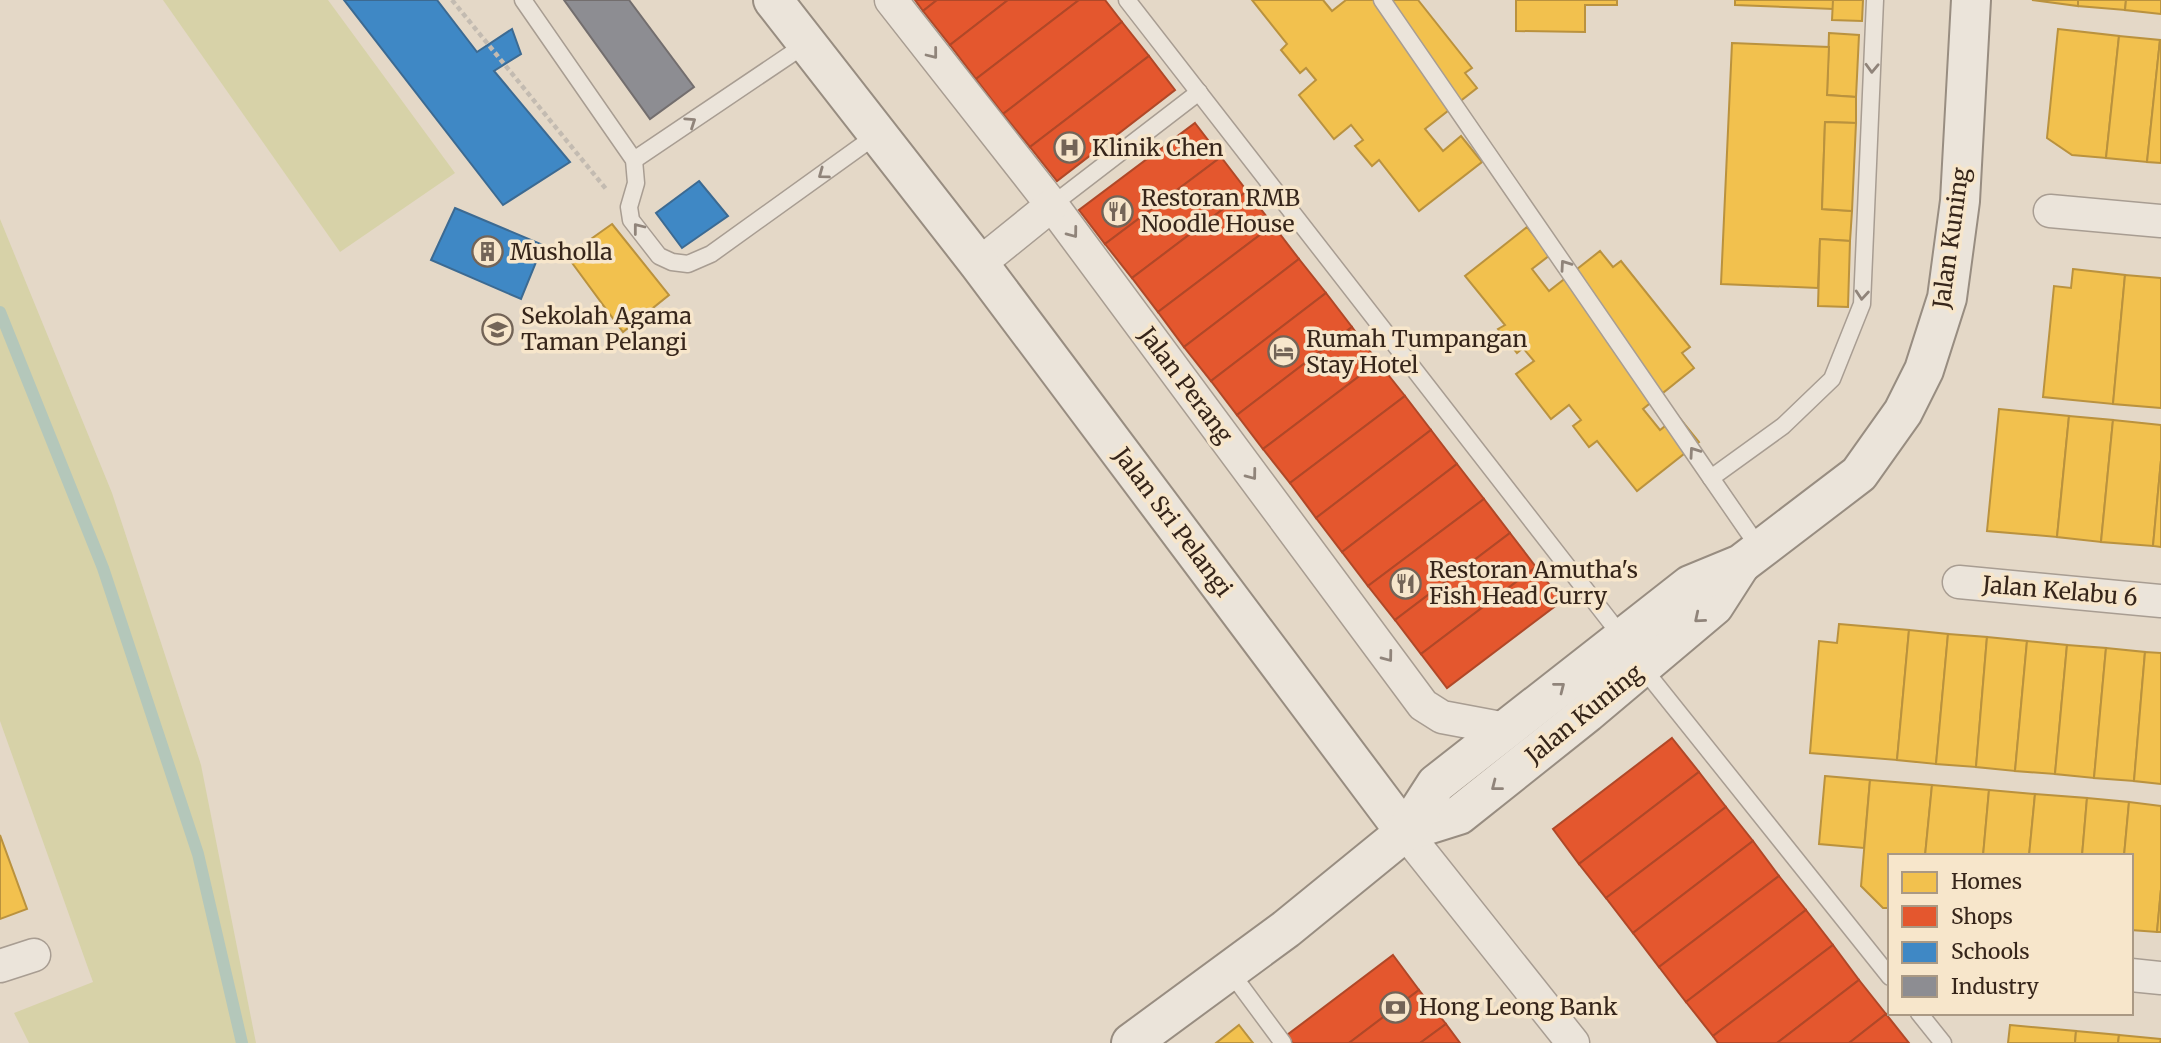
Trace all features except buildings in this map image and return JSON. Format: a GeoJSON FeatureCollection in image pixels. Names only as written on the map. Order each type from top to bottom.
{"type":"FeatureCollection","features":[{"type":"Feature","properties":{"kind":"street","name":"Jalan Sri Pelangi"},"geometry":{"type":"LineString","coordinates":[[773,0],[979,264],[1405,832],[1573,1043]]}},
{"type":"Feature","properties":{"kind":"street","name":"Jalan Perang"},"geometry":{"type":"LineString","coordinates":[[891,0],[1052,205],[1423,705],[1442,717],[1506,729]]}},
{"type":"Feature","properties":{"kind":"street","name":"Jalan Kuning"},"geometry":{"type":"LineString","coordinates":[[1131,1043],[1286,929],[1405,832],[1437,784],[1506,729],[1632,652],[1714,606],[1750,557],[1859,474],[1903,412],[1924,370],[1947,298],[1960,201],[1970,0]]}},
{"type":"Feature","properties":{"kind":"street"},"geometry":{"type":"LineString","coordinates":[[979,264],[1052,205]]}},
{"type":"Feature","properties":{"kind":"street"},"geometry":{"type":"LineString","coordinates":[[2050,211],[2161,221]]}},
{"type":"Feature","properties":{"kind":"street","name":"Jalan Kelabu 6"},"geometry":{"type":"LineString","coordinates":[[1959,582],[2161,601]]}},
{"type":"Feature","properties":{"kind":"street","name":"Jalan Kuning"},"geometry":{"type":"LineString","coordinates":[[1405,832],[1460,815],[1632,652]]}},
{"type":"Feature","properties":{"kind":"street"},"geometry":{"type":"LineString","coordinates":[[0,966],[34,955]]}},
{"type":"Feature","properties":{"kind":"street"},"geometry":{"type":"LineString","coordinates":[[2133,975],[2161,978]]}},
{"type":"Feature","properties":{"kind":"lane"},"geometry":{"type":"LineString","coordinates":[[523,0],[634,160],[636,183],[629,207],[631,220],[659,256],[673,262],[688,264],[711,254],[878,134]]}},
{"type":"Feature","properties":{"kind":"lane"},"geometry":{"type":"LineString","coordinates":[[1127,0],[1632,652],[1888,974]]}},
{"type":"Feature","properties":{"kind":"lane"},"geometry":{"type":"LineString","coordinates":[[1382,0],[1711,478],[1750,557]]}},
{"type":"Feature","properties":{"kind":"lane"},"geometry":{"type":"LineString","coordinates":[[1711,478],[1783,426],[1832,379],[1862,304],[1875,0]]}},
{"type":"Feature","properties":{"kind":"lane"},"geometry":{"type":"LineString","coordinates":[[634,160],[807,43]]}},
{"type":"Feature","properties":{"kind":"lane"},"geometry":{"type":"LineString","coordinates":[[1052,205],[1199,92]]}},
{"type":"Feature","properties":{"kind":"lane"},"geometry":{"type":"LineString","coordinates":[[1229,970],[1283,1043]]}},
{"type":"Feature","properties":{"kind":"lane"},"geometry":{"type":"LineString","coordinates":[[1921,1015],[1943,1043]]}},
{"type":"Feature","properties":{"kind":"path"},"geometry":{"type":"LineString","coordinates":[[452,0],[631,220]]}},
{"type":"Feature","properties":{"kind":"shaded area"},"geometry":{"type":"Polygon","coordinates":[[[163,0],[328,0],[455,173],[340,252],[163,0]]]}},
{"type":"Feature","properties":{"kind":"shaded area"},"geometry":{"type":"Polygon","coordinates":[[[0,219],[112,493],[201,765],[256,1043],[29,1043],[14,1013],[93,982],[0,721],[0,219]]]}},
{"type":"Feature","properties":{"kind":"waterway"},"geometry":{"type":"LineString","coordinates":[[0,312],[103,568],[198,854],[242,1043]]}},
{"type":"Feature","properties":{"kind":"place","name":"Klinik Chen"},"geometry":{"type":"Point","coordinates":[1069,148]}},
{"type":"Feature","properties":{"kind":"place","name":"Restoran RMB Noodle House"},"geometry":{"type":"Point","coordinates":[1118,211]}},
{"type":"Feature","properties":{"kind":"place","name":"Musholla"},"geometry":{"type":"Point","coordinates":[487,252]}},
{"type":"Feature","properties":{"kind":"place","name":"Sekolah Agama Taman Pelangi"},"geometry":{"type":"Point","coordinates":[498,329]}},
{"type":"Feature","properties":{"kind":"place","name":"Rumah Tumpangan Stay Hotel"},"geometry":{"type":"Point","coordinates":[1283,352]}},
{"type":"Feature","properties":{"kind":"place","name":"Restoran Amutha's Fish Head Curry"},"geometry":{"type":"Point","coordinates":[1406,583]}},
{"type":"Feature","properties":{"kind":"place","name":"Hong Leong Bank"},"geometry":{"type":"Point","coordinates":[1396,1007]}}]}
